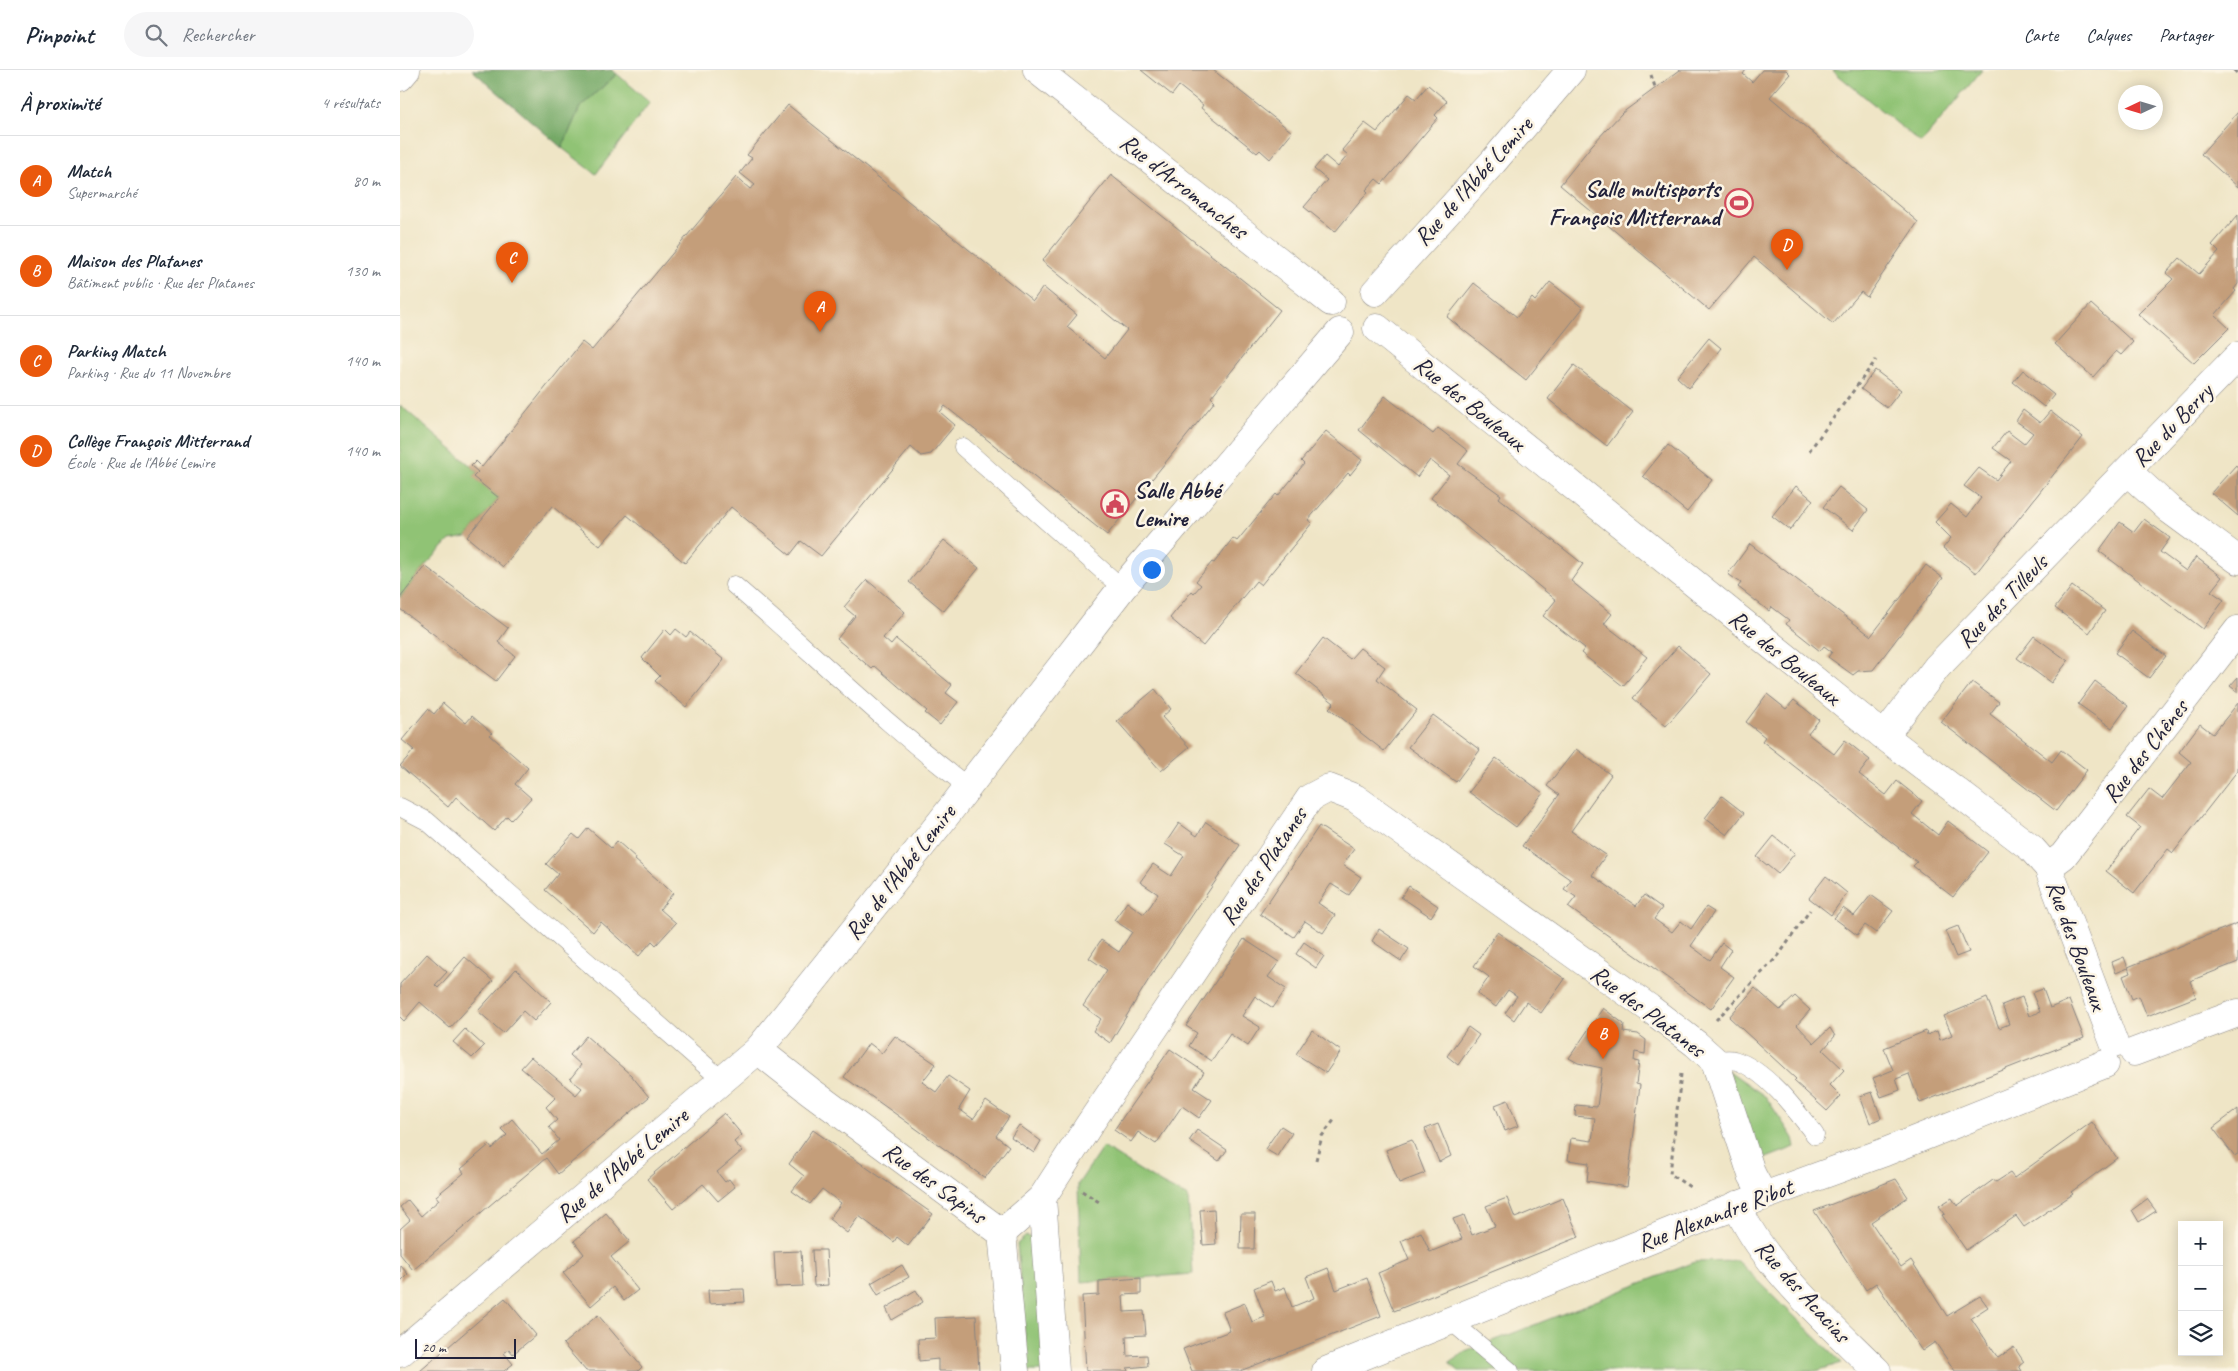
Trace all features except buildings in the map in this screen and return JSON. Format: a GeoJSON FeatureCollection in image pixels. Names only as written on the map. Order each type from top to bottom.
{"type":"FeatureCollection","features":[{"type":"Feature","properties":{"kind":"street"},"geometry":{"type":"LineString","coordinates":[[400,77],[406,70]]}},
{"type":"Feature","properties":{"kind":"street","name":"Rue d'Arromanches"},"geometry":{"type":"LineString","coordinates":[[1037,70],[1332,302]]}},
{"type":"Feature","properties":{"kind":"street","name":"Rue de l'Abbé Lemire"},"geometry":{"type":"LineString","coordinates":[[1375,292],[1493,162],[1571,70]]}},
{"type":"Feature","properties":{"kind":"street"},"geometry":{"type":"LineString","coordinates":[[1359,284],[1375,292],[1383,312],[1378,328],[1364,337],[1356,338],[1348,337],[1340,332],[1330,318],[1332,302],[1336,294],[1350,285],[1359,284]]}},
{"type":"Feature","properties":{"kind":"street","name":"Rue des Bouleaux"},"geometry":{"type":"LineString","coordinates":[[1378,328],[1884,736],[2031,848],[2048,867],[2118,1053]]}},
{"type":"Feature","properties":{"kind":"street","name":"Rue de l'Abbé Lemire"},"geometry":{"type":"LineString","coordinates":[[400,1353],[758,1050],[862,922],[1122,588],[1340,332]]}},
{"type":"Feature","properties":{"kind":"street","name":"Rue du Berry"},"geometry":{"type":"LineString","coordinates":[[2128,472],[2238,356]]}},
{"type":"Feature","properties":{"kind":"street"},"geometry":{"type":"LineString","coordinates":[[2128,472],[2170,510],[2238,560]]}},
{"type":"Feature","properties":{"kind":"street","name":"Rue des Tilleuls"},"geometry":{"type":"LineString","coordinates":[[1884,736],[1937,667],[2128,472]]}},
{"type":"Feature","properties":{"kind":"street","name":"Rue des Chênes"},"geometry":{"type":"LineString","coordinates":[[2048,867],[2063,856],[2238,630]]}},
{"type":"Feature","properties":{"kind":"street","name":"Rue des Platanes"},"geometry":{"type":"LineString","coordinates":[[1002,1233],[1042,1198],[1094,1117],[1310,798],[1329,788],[1355,798],[1649,1008],[1715,1061],[1752,1175],[1763,1195]]}},
{"type":"Feature","properties":{"kind":"street","name":"Rue Alexandre Ribot"},"geometry":{"type":"LineString","coordinates":[[1326,1371],[1737,1205],[1885,1152],[2118,1053],[2238,1012]]}},
{"type":"Feature","properties":{"kind":"street","name":"Rue des Sapins"},"geometry":{"type":"LineString","coordinates":[[758,1050],[810,1091],[1002,1233],[1015,1371]]}},
{"type":"Feature","properties":{"kind":"street"},"geometry":{"type":"LineString","coordinates":[[1042,1198],[1055,1371]]}},
{"type":"Feature","properties":{"kind":"street","name":"Rue des Acacias"},"geometry":{"type":"LineString","coordinates":[[1737,1205],[1744,1221],[1760,1247],[1810,1305],[1877,1371]]}},
{"type":"Feature","properties":{"kind":"lane"},"geometry":{"type":"LineString","coordinates":[[963,447],[1122,588]]}},
{"type":"Feature","properties":{"kind":"lane"},"geometry":{"type":"LineString","coordinates":[[734,585],[809,649],[844,685],[931,759],[967,786]]}},
{"type":"Feature","properties":{"kind":"lane"},"geometry":{"type":"LineString","coordinates":[[400,807],[427,820],[722,1080]]}},
{"type":"Feature","properties":{"kind":"lane","name":"Rue des Platanes"},"geometry":{"type":"LineString","coordinates":[[1715,1061],[1732,1059],[1769,1082],[1815,1135]]}},
{"type":"Feature","properties":{"kind":"lane"},"geometry":{"type":"LineString","coordinates":[[1451,1321],[1510,1371]]}},
{"type":"Feature","properties":{"kind":"path"},"geometry":{"type":"LineString","coordinates":[[2234,70],[2238,74]]}},
{"type":"Feature","properties":{"kind":"path"},"geometry":{"type":"LineString","coordinates":[[1652,75],[1655,87]]}},
{"type":"Feature","properties":{"kind":"path"},"geometry":{"type":"LineString","coordinates":[[1809,451],[1876,360]]}},
{"type":"Feature","properties":{"kind":"path"},"geometry":{"type":"LineString","coordinates":[[1316,1160],[1322,1136],[1335,1119]]}},
{"type":"Feature","properties":{"kind":"green space"},"geometry":{"type":"Polygon","coordinates":[[[472,70],[586,70],[588,72],[612,70],[617,74],[580,107],[562,148],[472,70]]]}},
{"type":"Feature","properties":{"kind":"green space"},"geometry":{"type":"Polygon","coordinates":[[[1832,70],[1982,70],[1921,143],[1832,70]]]}},
{"type":"Feature","properties":{"kind":"green space"},"geometry":{"type":"Polygon","coordinates":[[[617,74],[650,102],[596,174],[562,148],[580,107],[617,74]]]}},
{"type":"Feature","properties":{"kind":"green space"},"geometry":{"type":"Polygon","coordinates":[[[400,405],[478,472],[474,477],[499,498],[467,537],[450,540],[425,566],[400,598],[400,405]]]}},
{"type":"Feature","properties":{"kind":"green space"},"geometry":{"type":"Polygon","coordinates":[[[1729,1071],[1766,1097],[1793,1138],[1795,1147],[1764,1159],[1746,1124],[1729,1071]]]}},
{"type":"Feature","properties":{"kind":"green space"},"geometry":{"type":"Polygon","coordinates":[[[1103,1147],[1162,1184],[1188,1197],[1193,1274],[1081,1282],[1078,1184],[1103,1147]]]}},
{"type":"Feature","properties":{"kind":"green space"},"geometry":{"type":"Polygon","coordinates":[[[1026,1236],[1033,1238],[1044,1371],[1028,1371],[1017,1244],[1026,1236]]]}},
{"type":"Feature","properties":{"kind":"green space"},"geometry":{"type":"Polygon","coordinates":[[[1738,1261],[1842,1363],[1816,1371],[1459,1371],[1449,1363],[1465,1352],[1695,1262],[1738,1261]]]}},
{"type":"Feature","properties":{"kind":"place","name":"Salle multisports François Mitterrand"},"geometry":{"type":"Point","coordinates":[1739,203]}},
{"type":"Feature","properties":{"kind":"place","name":"Collège François Mitterrand"},"geometry":{"type":"Point","coordinates":[1787,270]}},
{"type":"Feature","properties":{"kind":"place","name":"Parking Match"},"geometry":{"type":"Point","coordinates":[512,283]}},
{"type":"Feature","properties":{"kind":"place","name":"Match"},"geometry":{"type":"Point","coordinates":[820,332]}},
{"type":"Feature","properties":{"kind":"place","name":"Salle Abbé Lemire"},"geometry":{"type":"Point","coordinates":[1115,504]}},
{"type":"Feature","properties":{"kind":"place","name":"Maison des Platanes"},"geometry":{"type":"Point","coordinates":[1603,1059]}}]}
